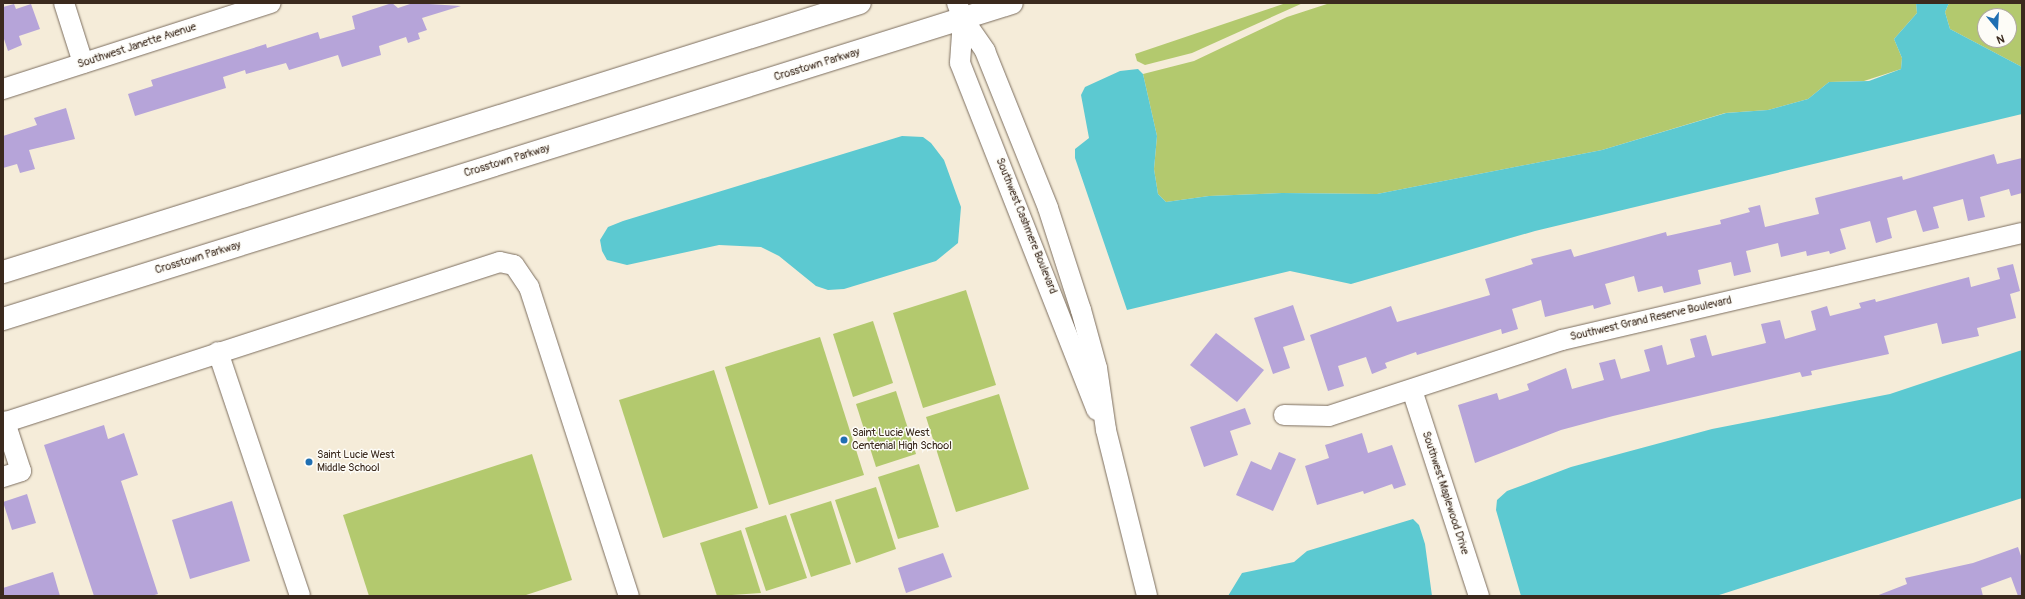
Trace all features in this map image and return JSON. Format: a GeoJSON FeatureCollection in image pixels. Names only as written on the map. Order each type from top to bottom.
{"type":"FeatureCollection","features":[{"type":"Feature","properties":{"kind":"main road"},"geometry":{"type":"LineString","coordinates":[[3,272],[860,3]]}},
{"type":"Feature","properties":{"kind":"main road","name":"Crosstown Parkway"},"geometry":{"type":"LineString","coordinates":[[3,319],[960,11],[1012,3]]}},
{"type":"Feature","properties":{"kind":"street"},"geometry":{"type":"LineString","coordinates":[[64,3],[82,63]]}},
{"type":"Feature","properties":{"kind":"street","name":"Southwest Janette Avenue"},"geometry":{"type":"LineString","coordinates":[[3,89],[271,3]]}},
{"type":"Feature","properties":{"kind":"street","name":"Southwest Cashmere Boulevard"},"geometry":{"type":"LineString","coordinates":[[960,11],[960,62],[1052,290],[1079,373],[1106,430]]}},
{"type":"Feature","properties":{"kind":"street","name":"Southwest Cashmere Boulevard"},"geometry":{"type":"LineString","coordinates":[[960,11],[985,51],[1048,208],[1097,368],[1106,430],[1147,596]]}},
{"type":"Feature","properties":{"kind":"street","name":"Southwest Grand Reserve Boulevard"},"geometry":{"type":"LineString","coordinates":[[1284,415],[1329,416],[1562,340],[2022,233]]}},
{"type":"Feature","properties":{"kind":"street"},"geometry":{"type":"LineString","coordinates":[[3,477],[21,471],[4,422],[500,262],[514,266],[529,287],[629,596]]}},
{"type":"Feature","properties":{"kind":"street"},"geometry":{"type":"LineString","coordinates":[[218,352],[300,596]]}},
{"type":"Feature","properties":{"kind":"street","name":"Southwest Maplewood Drive"},"geometry":{"type":"LineString","coordinates":[[1412,390],[1479,596]]}},
{"type":"Feature","properties":{"kind":"green space"},"geometry":{"type":"Polygon","coordinates":[[[1286,3],[1303,3],[1192,53],[1145,65],[1137,61],[1135,54],[1286,3]]]}},
{"type":"Feature","properties":{"kind":"green space"},"geometry":{"type":"Polygon","coordinates":[[[1330,3],[1916,3],[1917,13],[1894,39],[1902,58],[1901,69],[1864,81],[1829,82],[1808,99],[1768,110],[1725,113],[1602,150],[1377,194],[1282,193],[1209,196],[1166,202],[1158,194],[1154,169],[1157,136],[1143,74],[1194,61],[1287,17],[1330,3]]]}},
{"type":"Feature","properties":{"kind":"green space"},"geometry":{"type":"Polygon","coordinates":[[[1949,3],[2022,3],[2022,67],[1986,48],[2017,48],[2017,8],[1977,8],[1977,43],[1950,29],[1945,12],[1949,3]]]}},
{"type":"Feature","properties":{"kind":"green space"},"geometry":{"type":"Polygon","coordinates":[[[966,290],[996,385],[923,408],[893,313],[966,290]]]}},
{"type":"Feature","properties":{"kind":"green space"},"geometry":{"type":"Polygon","coordinates":[[[873,321],[893,383],[853,397],[833,334],[873,321]]]}},
{"type":"Feature","properties":{"kind":"green space"},"geometry":{"type":"Polygon","coordinates":[[[820,337],[864,475],[769,505],[725,367],[820,337]]]}},
{"type":"Feature","properties":{"kind":"green space"},"geometry":{"type":"Polygon","coordinates":[[[714,370],[758,508],[663,538],[619,400],[714,370]]]}},
{"type":"Feature","properties":{"kind":"green space"},"geometry":{"type":"Polygon","coordinates":[[[896,391],[916,454],[876,467],[856,404],[896,391]]]}},
{"type":"Feature","properties":{"kind":"green space"},"geometry":{"type":"Polygon","coordinates":[[[999,394],[1029,489],[956,512],[926,417],[999,394]]]}},
{"type":"Feature","properties":{"kind":"green space"},"geometry":{"type":"Polygon","coordinates":[[[532,454],[572,580],[523,596],[369,596],[343,515],[532,454]]]}},
{"type":"Feature","properties":{"kind":"green space"},"geometry":{"type":"Polygon","coordinates":[[[919,464],[939,527],[898,539],[878,477],[919,464]]]}},
{"type":"Feature","properties":{"kind":"green space"},"geometry":{"type":"Polygon","coordinates":[[[876,487],[896,549],[856,563],[835,500],[876,487]]]}},
{"type":"Feature","properties":{"kind":"green space"},"geometry":{"type":"Polygon","coordinates":[[[831,501],[851,564],[811,577],[790,514],[831,501]]]}},
{"type":"Feature","properties":{"kind":"green space"},"geometry":{"type":"Polygon","coordinates":[[[786,515],[807,578],[766,591],[745,528],[786,515]]]}},
{"type":"Feature","properties":{"kind":"green space"},"geometry":{"type":"Polygon","coordinates":[[[741,530],[761,593],[717,596],[700,543],[741,530]]]}},
{"type":"Feature","properties":{"kind":"water"},"geometry":{"type":"Polygon","coordinates":[[[1916,3],[1949,3],[1945,12],[1950,29],[1977,43],[1977,48],[1986,48],[2022,67],[2022,114],[1535,231],[1351,284],[1290,271],[1127,310],[1075,158],[1075,149],[1089,138],[1081,95],[1085,87],[1120,71],[1138,69],[1143,74],[1157,136],[1154,169],[1158,194],[1166,202],[1209,196],[1282,193],[1377,194],[1602,150],[1726,113],[1768,110],[1808,99],[1829,82],[1869,81],[1901,69],[1902,58],[1894,39],[1917,13],[1916,3]]]}},
{"type":"Feature","properties":{"kind":"water"},"geometry":{"type":"Polygon","coordinates":[[[902,136],[923,137],[931,143],[944,160],[961,207],[958,243],[936,261],[844,289],[828,290],[816,286],[779,256],[761,247],[719,245],[627,265],[607,260],[602,251],[600,240],[608,227],[623,221],[902,136]]]}},
{"type":"Feature","properties":{"kind":"water"},"geometry":{"type":"Polygon","coordinates":[[[2022,350],[2022,498],[1716,596],[1521,596],[1496,510],[1497,500],[1507,491],[1571,467],[1712,429],[1890,394],[2022,350]]]}},
{"type":"Feature","properties":{"kind":"water"},"geometry":{"type":"Polygon","coordinates":[[[1413,519],[1419,525],[1425,544],[1432,596],[1228,596],[1242,573],[1294,562],[1307,551],[1413,519]]]}},
{"type":"Feature","properties":{"kind":"building"},"geometry":{"type":"Polygon","coordinates":[[[392,3],[398,8],[413,3],[461,6],[422,18],[427,30],[418,33],[420,39],[408,43],[406,37],[379,46],[381,55],[342,67],[338,55],[289,70],[286,63],[246,74],[245,70],[223,77],[226,88],[135,116],[128,94],[153,86],[151,80],[266,44],[267,48],[318,32],[320,39],[355,29],[352,16],[392,3]]]}},
{"type":"Feature","properties":{"kind":"building"},"geometry":{"type":"Polygon","coordinates":[[[14,4],[16,9],[31,4],[40,29],[19,36],[22,45],[8,51],[3,36],[3,7],[14,4]]]}},
{"type":"Feature","properties":{"kind":"building"},"geometry":{"type":"Polygon","coordinates":[[[66,108],[75,139],[29,150],[35,169],[20,173],[17,164],[3,168],[3,136],[37,125],[34,118],[66,108]]]}},
{"type":"Feature","properties":{"kind":"building"},"geometry":{"type":"Polygon","coordinates":[[[1994,154],[1997,164],[2022,158],[2022,193],[2011,196],[2009,189],[1980,197],[1985,217],[1968,221],[1963,199],[1933,207],[1939,228],[1923,232],[1916,210],[1887,218],[1892,238],[1876,243],[1870,221],[1840,229],[1846,249],[1830,254],[1829,251],[1807,256],[1806,251],[1781,257],[1778,243],[1746,251],[1751,272],[1734,276],[1731,262],[1698,270],[1701,284],[1664,293],[1662,286],[1638,292],[1634,276],[1605,284],[1611,304],[1594,309],[1593,305],[1545,317],[1541,300],[1512,309],[1518,329],[1502,334],[1501,329],[1417,355],[1416,352],[1385,363],[1387,368],[1372,374],[1366,357],[1338,366],[1344,386],[1328,391],[1310,335],[1391,306],[1397,322],[1490,295],[1485,279],[1533,264],[1531,259],[1571,249],[1574,257],[1666,232],[1667,236],[1721,224],[1720,220],[1750,212],[1748,208],[1760,205],[1765,227],[1819,214],[1815,198],[1902,176],[1903,180],[1994,154]]]}},
{"type":"Feature","properties":{"kind":"building"},"geometry":{"type":"Polygon","coordinates":[[[2013,264],[2020,291],[2010,294],[2016,318],[1977,328],[1979,336],[1942,344],[1937,323],[1884,336],[1889,354],[1811,371],[1812,375],[1802,377],[1800,372],[1613,416],[1561,430],[1475,463],[1458,405],[1497,393],[1499,400],[1529,390],[1527,384],[1566,368],[1572,389],[1604,380],[1599,363],[1615,359],[1621,379],[1650,371],[1644,350],[1662,345],[1667,365],[1695,357],[1690,339],[1706,335],[1712,356],[1766,343],[1761,324],[1780,320],[1785,339],[1816,330],[1811,311],[1827,306],[1830,316],[1861,308],[1859,303],[1875,299],[1876,302],[1969,277],[1971,287],[2000,279],[1997,268],[2013,264]]]}},
{"type":"Feature","properties":{"kind":"building"},"geometry":{"type":"Polygon","coordinates":[[[1293,305],[1305,340],[1283,347],[1290,368],[1273,374],[1254,318],[1293,305]]]}},
{"type":"Feature","properties":{"kind":"building"},"geometry":{"type":"Polygon","coordinates":[[[1216,333],[1264,370],[1237,402],[1190,365],[1216,333]]]}},
{"type":"Feature","properties":{"kind":"building"},"geometry":{"type":"Polygon","coordinates":[[[1245,408],[1251,424],[1230,431],[1238,455],[1204,467],[1190,427],[1245,408]]]}},
{"type":"Feature","properties":{"kind":"building"},"geometry":{"type":"Polygon","coordinates":[[[104,425],[108,439],[124,433],[138,475],[121,481],[158,594],[151,596],[94,596],[44,445],[104,425]]]}},
{"type":"Feature","properties":{"kind":"building"},"geometry":{"type":"Polygon","coordinates":[[[1362,433],[1368,453],[1392,445],[1406,485],[1394,489],[1392,484],[1364,494],[1363,491],[1317,505],[1305,466],[1329,458],[1325,445],[1362,433]]]}},
{"type":"Feature","properties":{"kind":"building"},"geometry":{"type":"Polygon","coordinates":[[[1279,452],[1296,459],[1273,511],[1236,495],[1251,461],[1271,470],[1279,452]]]}},
{"type":"Feature","properties":{"kind":"building"},"geometry":{"type":"Polygon","coordinates":[[[27,494],[36,523],[12,530],[3,502],[27,494]]]}},
{"type":"Feature","properties":{"kind":"building"},"geometry":{"type":"Polygon","coordinates":[[[232,501],[250,561],[190,579],[172,520],[232,501]]]}},
{"type":"Feature","properties":{"kind":"building"},"geometry":{"type":"Polygon","coordinates":[[[2018,547],[2022,559],[2022,596],[2018,596],[2011,577],[1981,588],[1983,596],[1876,596],[1907,584],[1905,578],[1973,563],[2018,547]]]}},
{"type":"Feature","properties":{"kind":"building"},"geometry":{"type":"Polygon","coordinates":[[[943,553],[952,577],[906,593],[898,568],[943,553]]]}},
{"type":"Feature","properties":{"kind":"building"},"geometry":{"type":"Polygon","coordinates":[[[53,572],[60,596],[3,596],[3,588],[53,572]]]}},
{"type":"Feature","properties":{"kind":"place","name":"Saint Lucie West Centenial High School"},"geometry":{"type":"Point","coordinates":[844,440]}},
{"type":"Feature","properties":{"kind":"place","name":"Saint Lucie West Middle School"},"geometry":{"type":"Point","coordinates":[309,462]}}]}
